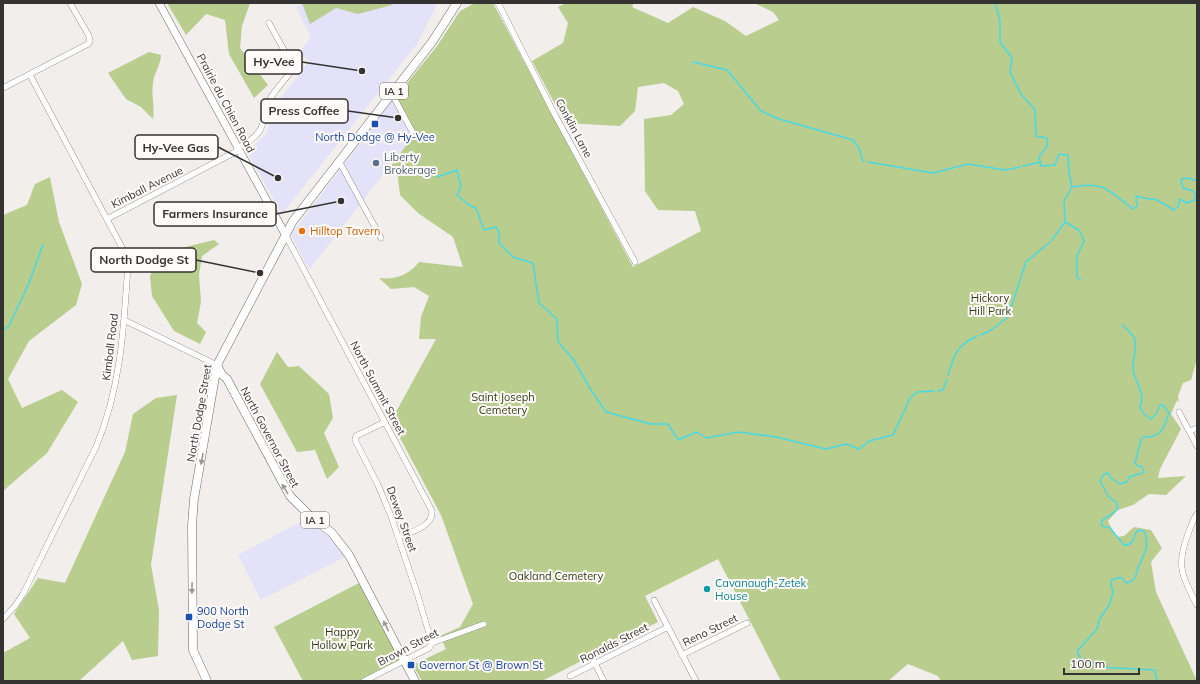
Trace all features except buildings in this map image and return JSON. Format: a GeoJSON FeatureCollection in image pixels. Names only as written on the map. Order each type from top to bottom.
{"type":"FeatureCollection","features":[{"type":"Feature","properties":{"kind":"main road","name":"North Dodge Street"},"geometry":{"type":"LineString","coordinates":[[207,681],[192,650],[192,525],[194,499],[217,365],[285,234],[339,161],[432,42],[457,3]]}},
{"type":"Feature","properties":{"kind":"main road"},"geometry":{"type":"LineString","coordinates":[[214,386],[219,380],[227,379],[223,355]]}},
{"type":"Feature","properties":{"kind":"main road","name":"North Governor Street"},"geometry":{"type":"LineString","coordinates":[[217,365],[222,375],[227,379],[287,492],[298,505],[332,533],[349,555],[415,681]]}},
{"type":"Feature","properties":{"kind":"street"},"geometry":{"type":"LineString","coordinates":[[3,88],[88,44],[90,41],[89,36],[70,3]]}},
{"type":"Feature","properties":{"kind":"street","name":"Prairie du Chien Road"},"geometry":{"type":"LineString","coordinates":[[159,3],[285,234]]}},
{"type":"Feature","properties":{"kind":"street","name":"Conklin Lane"},"geometry":{"type":"LineString","coordinates":[[498,3],[635,262]]}},
{"type":"Feature","properties":{"kind":"street","name":"Kimball Avenue"},"geometry":{"type":"LineString","coordinates":[[107,218],[238,149],[252,140],[263,124],[263,113],[269,100],[294,68],[269,23]]}},
{"type":"Feature","properties":{"kind":"street","name":"Kimball Road"},"geometry":{"type":"LineString","coordinates":[[3,619],[15,606],[23,594],[100,437],[112,401],[118,374],[128,262],[107,218],[30,75]]}},
{"type":"Feature","properties":{"kind":"street"},"geometry":{"type":"LineString","coordinates":[[392,94],[412,131]]}},
{"type":"Feature","properties":{"kind":"street"},"geometry":{"type":"LineString","coordinates":[[339,161],[380,238]]}},
{"type":"Feature","properties":{"kind":"street","name":"North Summit Street"},"geometry":{"type":"LineString","coordinates":[[285,234],[432,511],[432,517],[427,524],[398,537]]}},
{"type":"Feature","properties":{"kind":"street","name":"North Governor Street"},"geometry":{"type":"LineString","coordinates":[[124,320],[217,365]]}},
{"type":"Feature","properties":{"kind":"street"},"geometry":{"type":"LineString","coordinates":[[1179,412],[1197,446]]}},
{"type":"Feature","properties":{"kind":"street","name":"Dewey Street"},"geometry":{"type":"LineString","coordinates":[[385,422],[356,436],[355,440],[382,493],[398,537],[432,643]]}},
{"type":"Feature","properties":{"kind":"street"},"geometry":{"type":"LineString","coordinates":[[1190,431],[1197,428]]}},
{"type":"Feature","properties":{"kind":"street"},"geometry":{"type":"LineString","coordinates":[[1197,514],[1193,520],[1184,546],[1181,565],[1184,580],[1197,605]]}},
{"type":"Feature","properties":{"kind":"street","name":"Reno Street"},"geometry":{"type":"LineString","coordinates":[[654,600],[696,681]]}},
{"type":"Feature","properties":{"kind":"street","name":"Reno Street"},"geometry":{"type":"LineString","coordinates":[[682,655],[747,623]]}},
{"type":"Feature","properties":{"kind":"street","name":"Brown Street"},"geometry":{"type":"LineString","coordinates":[[364,681],[428,648],[432,643],[484,624]]}},
{"type":"Feature","properties":{"kind":"street","name":"Ronalds Street"},"geometry":{"type":"LineString","coordinates":[[570,676],[668,627]]}},
{"type":"Feature","properties":{"kind":"street"},"geometry":{"type":"LineString","coordinates":[[591,656],[604,681]]}},
{"type":"Feature","properties":{"kind":"shaded area"},"geometry":{"type":"Polygon","coordinates":[[[304,3],[438,3],[417,44],[282,214],[247,152],[267,133],[271,111],[309,61],[299,52],[311,37],[296,7],[304,3]]]}},
{"type":"Feature","properties":{"kind":"shaded area"},"geometry":{"type":"Polygon","coordinates":[[[393,99],[413,136],[309,270],[291,235],[393,99]]]}},
{"type":"Feature","properties":{"kind":"shaded area"},"geometry":{"type":"Polygon","coordinates":[[[306,519],[331,540],[345,557],[261,600],[238,555],[306,519]]]}},
{"type":"Feature","properties":{"kind":"green space"},"geometry":{"type":"Polygon","coordinates":[[[167,3],[250,3],[242,26],[240,48],[268,85],[254,98],[229,54],[225,20],[206,14],[186,35],[167,3]]]}},
{"type":"Feature","properties":{"kind":"green space"},"geometry":{"type":"Polygon","coordinates":[[[302,3],[391,3],[392,5],[358,14],[336,8],[310,24],[302,3]]]}},
{"type":"Feature","properties":{"kind":"green space"},"geometry":{"type":"Polygon","coordinates":[[[475,3],[493,3],[633,267],[701,231],[695,211],[658,210],[645,191],[644,119],[671,115],[684,104],[678,91],[664,83],[638,87],[635,111],[620,126],[565,123],[532,61],[563,43],[568,23],[558,7],[566,3],[634,3],[632,7],[668,23],[693,7],[725,21],[746,36],[779,20],[773,12],[754,3],[1197,3],[1197,359],[1191,380],[1183,383],[1178,396],[1179,403],[1177,400],[1171,414],[1181,429],[1160,469],[1158,478],[1186,476],[1166,495],[1149,494],[1133,505],[1118,510],[1108,521],[1116,537],[1124,536],[1134,527],[1151,530],[1162,548],[1151,562],[1156,592],[1197,681],[941,681],[938,676],[908,664],[888,681],[781,681],[718,559],[645,596],[658,622],[542,681],[422,681],[413,665],[446,649],[440,636],[460,627],[473,604],[441,515],[391,421],[436,339],[419,339],[421,317],[429,296],[414,287],[391,289],[379,278],[401,276],[415,267],[419,262],[463,267],[453,237],[418,213],[400,195],[397,171],[391,166],[415,133],[396,97],[437,46],[460,11],[475,3]]]}},
{"type":"Feature","properties":{"kind":"green space"},"geometry":{"type":"Polygon","coordinates":[[[149,52],[161,55],[153,83],[153,119],[141,107],[126,99],[108,73],[149,52]]]}},
{"type":"Feature","properties":{"kind":"green space"},"geometry":{"type":"Polygon","coordinates":[[[50,177],[59,222],[82,284],[76,305],[29,341],[8,379],[22,408],[62,390],[78,402],[47,453],[3,491],[3,215],[27,205],[35,184],[50,177]]]}},
{"type":"Feature","properties":{"kind":"green space"},"geometry":{"type":"Polygon","coordinates":[[[214,240],[219,244],[202,256],[199,275],[201,302],[197,323],[206,332],[200,344],[174,331],[152,296],[150,277],[155,261],[177,249],[214,240]]]}},
{"type":"Feature","properties":{"kind":"green space"},"geometry":{"type":"Polygon","coordinates":[[[277,352],[288,367],[299,366],[329,394],[333,418],[324,433],[339,467],[327,479],[315,450],[297,452],[260,384],[277,352]]]}},
{"type":"Feature","properties":{"kind":"green space"},"geometry":{"type":"Polygon","coordinates":[[[177,395],[151,565],[159,610],[158,656],[132,660],[123,641],[79,681],[3,681],[3,653],[30,638],[14,614],[38,578],[65,583],[125,452],[133,414],[156,398],[177,395]]]}},
{"type":"Feature","properties":{"kind":"green space","name":"Happy Hollow Park"},"geometry":{"type":"Polygon","coordinates":[[[359,583],[404,660],[359,681],[303,681],[274,627],[359,583]]]}},
{"type":"Feature","properties":{"kind":"waterway"},"geometry":{"type":"LineString","coordinates":[[995,3],[1000,20],[1000,42],[1012,58],[1010,72],[1021,94],[1035,110],[1036,136],[1047,138],[1048,145],[1039,157],[1041,166],[1055,165],[1059,154],[1068,155],[1069,173],[1072,187]]}},
{"type":"Feature","properties":{"kind":"waterway"},"geometry":{"type":"LineString","coordinates":[[693,62],[727,70],[761,111],[779,119],[853,140],[859,148],[864,161]]}},
{"type":"Feature","properties":{"kind":"waterway"},"geometry":{"type":"LineString","coordinates":[[868,162],[933,173],[968,164],[1005,170],[1020,167]]}},
{"type":"Feature","properties":{"kind":"waterway"},"geometry":{"type":"LineString","coordinates":[[1023,166],[1041,162]]}},
{"type":"Feature","properties":{"kind":"waterway"},"geometry":{"type":"LineString","coordinates":[[437,177],[457,170],[461,187],[457,195],[469,205],[476,208],[484,230],[496,227],[499,232],[499,243],[513,257],[533,263],[539,303],[557,319],[558,342],[573,359],[606,412],[651,424],[668,424],[678,440],[697,432],[706,438],[739,432],[776,437],[826,449],[846,444],[859,449],[869,441],[893,435],[910,398],[917,392],[934,391]]}},
{"type":"Feature","properties":{"kind":"waterway"},"geometry":{"type":"LineString","coordinates":[[1081,280],[1077,277],[1077,256],[1084,241],[1079,230],[1065,222],[1064,201],[1072,187],[1083,185],[1099,186],[1111,192],[1133,209],[1137,206],[1136,196],[1155,199],[1174,210],[1178,207],[1180,199],[1187,203],[1197,199],[1193,191],[1183,188],[1181,179],[1189,178],[1197,181]]}},
{"type":"Feature","properties":{"kind":"waterway"},"geometry":{"type":"LineString","coordinates":[[1052,240],[1065,222]]}},
{"type":"Feature","properties":{"kind":"waterway"},"geometry":{"type":"LineString","coordinates":[[981,335],[991,330],[1008,317],[1026,262],[1050,242]]}},
{"type":"Feature","properties":{"kind":"waterway"},"geometry":{"type":"LineString","coordinates":[[3,330],[9,326],[29,283],[43,245]]}},
{"type":"Feature","properties":{"kind":"waterway"},"geometry":{"type":"LineString","coordinates":[[1122,325],[1132,334],[1135,341],[1133,369],[1142,396],[1140,407],[1144,414],[1151,419],[1156,414],[1160,405],[1163,405],[1169,413],[1166,423],[1159,433],[1141,439],[1135,463],[1136,465],[1142,467],[1144,471],[1142,473],[1129,477],[1127,482],[1120,484],[1111,478],[1108,473],[1104,474],[1100,481],[1108,496],[1116,502],[1118,508],[1114,513],[1101,522],[1102,526],[1110,528],[1124,545],[1130,544],[1137,531],[1141,530],[1145,532],[1146,546],[1145,553],[1133,581],[1126,583],[1122,578],[1112,580],[1111,585],[1113,593],[1109,605],[1099,620],[1097,629],[1078,650],[1078,654],[1082,660],[1090,661],[1098,667],[1155,670],[1157,681]]}},
{"type":"Feature","properties":{"kind":"waterway"},"geometry":{"type":"LineString","coordinates":[[948,375],[957,351],[970,339],[977,336]]}},
{"type":"Feature","properties":{"kind":"waterway"},"geometry":{"type":"LineString","coordinates":[[938,391],[943,390],[947,379]]}},
{"type":"Feature","properties":{"kind":"place","name":"Hy-Vee"},"geometry":{"type":"Point","coordinates":[362,71]}},
{"type":"Feature","properties":{"kind":"place","name":"Press Coffee"},"geometry":{"type":"Point","coordinates":[398,118]}},
{"type":"Feature","properties":{"kind":"place","name":"North Dodge @ Hy-Vee"},"geometry":{"type":"Point","coordinates":[375,124]}},
{"type":"Feature","properties":{"kind":"place","name":"Liberty Brokerage"},"geometry":{"type":"Point","coordinates":[376,163]}},
{"type":"Feature","properties":{"kind":"place","name":"Hy-Vee Gas"},"geometry":{"type":"Point","coordinates":[278,178]}},
{"type":"Feature","properties":{"kind":"place","name":"Farmers Insurance"},"geometry":{"type":"Point","coordinates":[341,201]}},
{"type":"Feature","properties":{"kind":"place","name":"Hilltop Tavern"},"geometry":{"type":"Point","coordinates":[302,231]}},
{"type":"Feature","properties":{"kind":"place","name":"North Dodge St"},"geometry":{"type":"Point","coordinates":[260,273]}},
{"type":"Feature","properties":{"kind":"place","name":"Cavanaugh-Zetek House"},"geometry":{"type":"Point","coordinates":[707,589]}},
{"type":"Feature","properties":{"kind":"place","name":"900 North Dodge St"},"geometry":{"type":"Point","coordinates":[189,617]}},
{"type":"Feature","properties":{"kind":"place","name":"Governor St @ Brown St"},"geometry":{"type":"Point","coordinates":[411,665]}},
{"type":"Feature","properties":{"kind":"park label","name":"Hickory Hill Park"},"geometry":{"type":"Point","coordinates":[990,304]}},
{"type":"Feature","properties":{"kind":"park label","name":"Saint Joseph Cemetery"},"geometry":{"type":"Point","coordinates":[503,403]}},
{"type":"Feature","properties":{"kind":"park label","name":"Oakland Cemetery"},"geometry":{"type":"Point","coordinates":[556,576]}}]}
